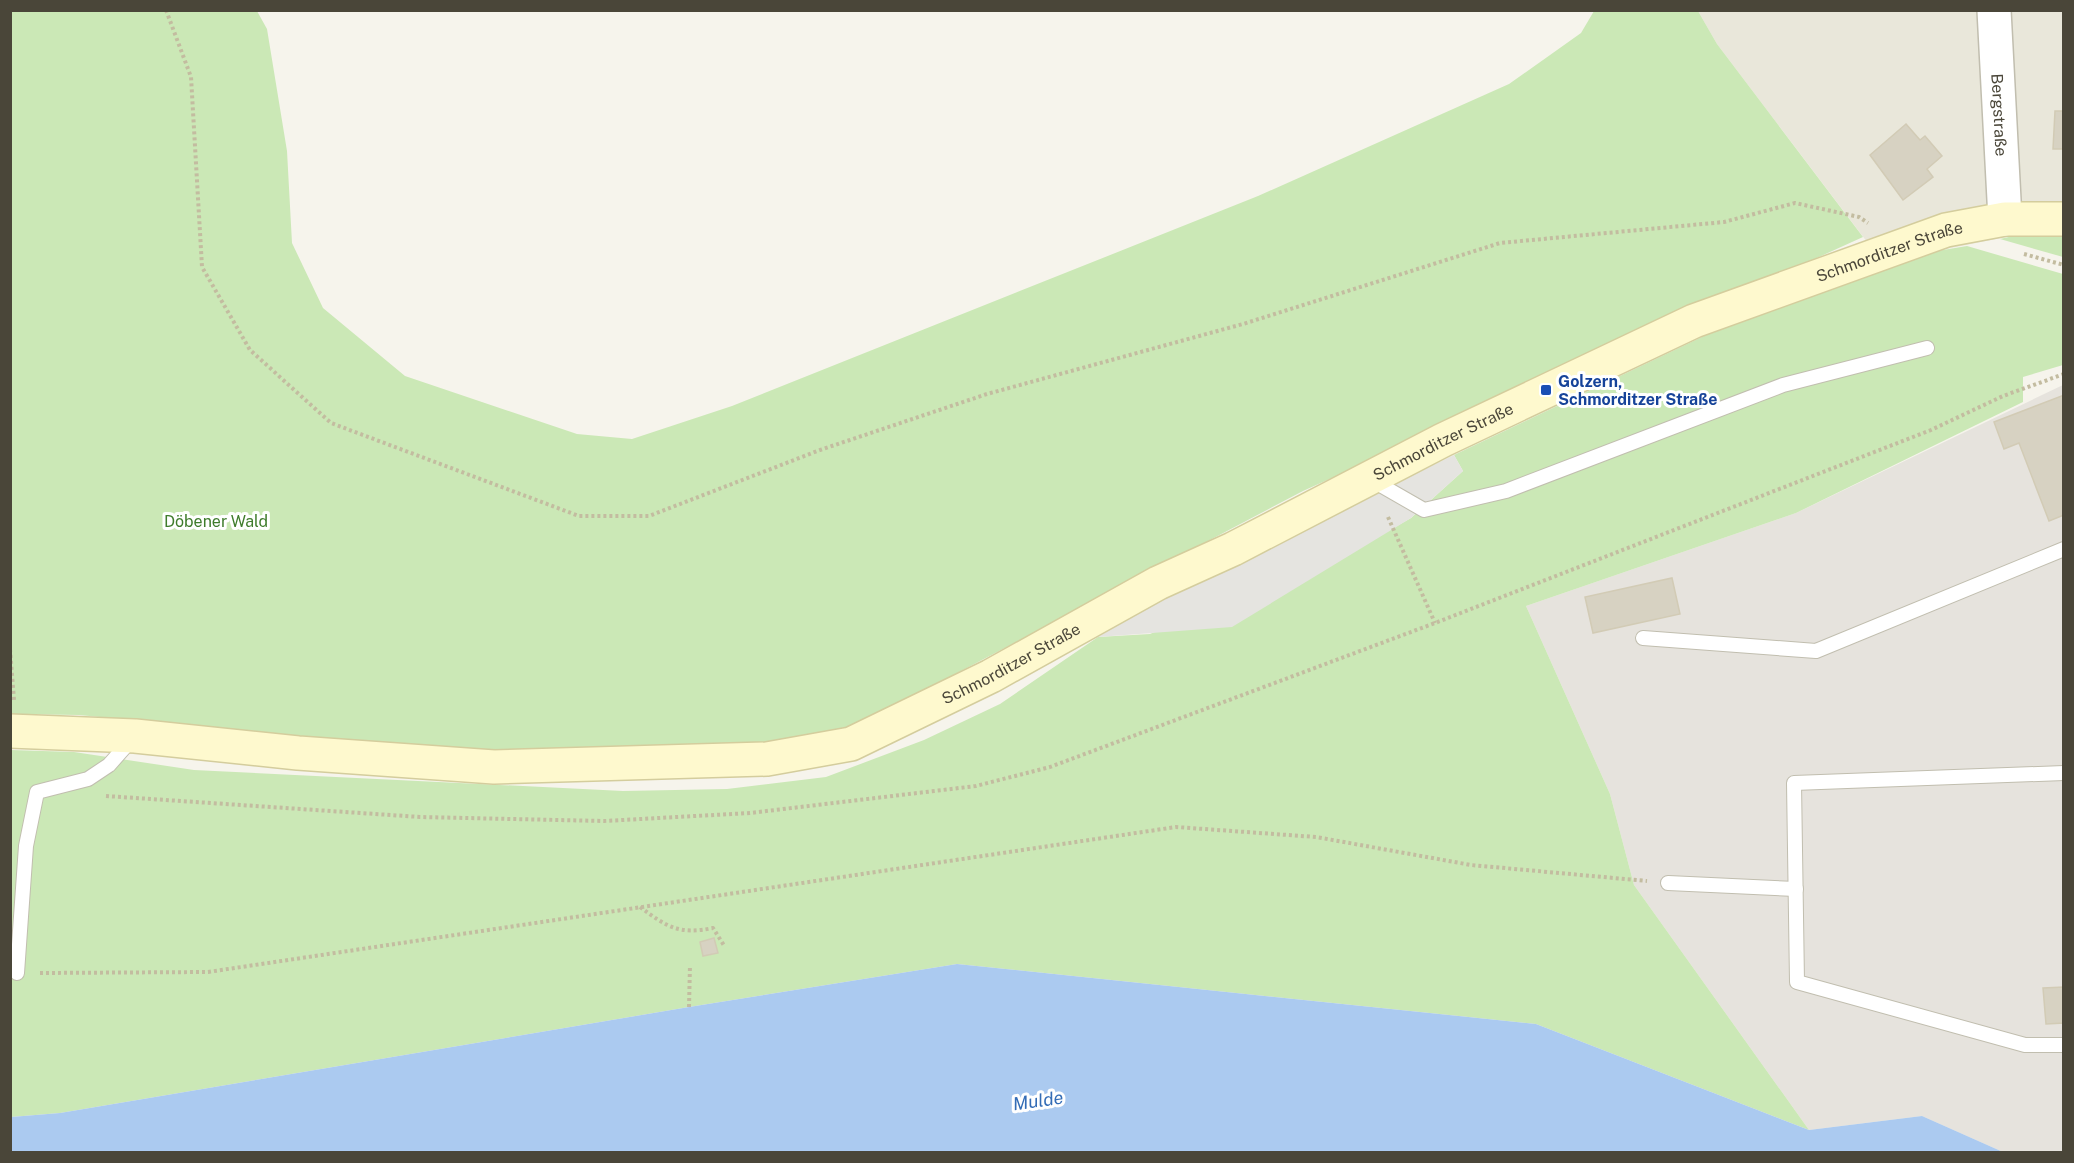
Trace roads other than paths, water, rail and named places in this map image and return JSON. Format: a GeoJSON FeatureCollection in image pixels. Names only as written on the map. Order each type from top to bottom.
{"type":"FeatureCollection","features":[{"type":"Feature","properties":{"kind":"main road","name":"Schmorditzer Straße"},"geometry":{"type":"LineString","coordinates":[[12,731],[135,736],[298,753],[494,767],[768,759],[850,744],[990,676],[1158,584],[1454,435],[1694,321],[1946,230],[2005,219],[2064,219]]}},
{"type":"Feature","properties":{"kind":"street","name":"Bergstraße"},"geometry":{"type":"LineString","coordinates":[[1994,10],[2005,219]]}},
{"type":"Feature","properties":{"kind":"lane"},"geometry":{"type":"LineString","coordinates":[[1370,479],[1424,510],[1506,491],[1783,385],[1928,348]]}},
{"type":"Feature","properties":{"kind":"lane"},"geometry":{"type":"LineString","coordinates":[[1643,638],[1816,651],[2064,549]]}},
{"type":"Feature","properties":{"kind":"lane"},"geometry":{"type":"LineString","coordinates":[[17,973],[26,846],[37,792],[88,779],[108,765],[135,736]]}},
{"type":"Feature","properties":{"kind":"lane"},"geometry":{"type":"LineString","coordinates":[[2064,773],[1794,783],[1797,982],[2025,1045],[2064,1045]]}},
{"type":"Feature","properties":{"kind":"lane"},"geometry":{"type":"LineString","coordinates":[[1668,883],[1796,889]]}},
{"type":"Feature","properties":{"kind":"water","name":"Mulde"},"geometry":{"type":"Polygon","coordinates":[[[957,964],[1536,1024],[1809,1130],[1922,1116],[2003,1152],[11,1152],[11,1117],[60,1113],[957,964]]]}},
{"type":"Feature","properties":{"kind":"place","name":"Golzern, Schmorditzer Straße"},"geometry":{"type":"Point","coordinates":[1546,390]}},
{"type":"Feature","properties":{"kind":"park label","name":"Döbener Wald"},"geometry":{"type":"Point","coordinates":[216,521]}}]}
